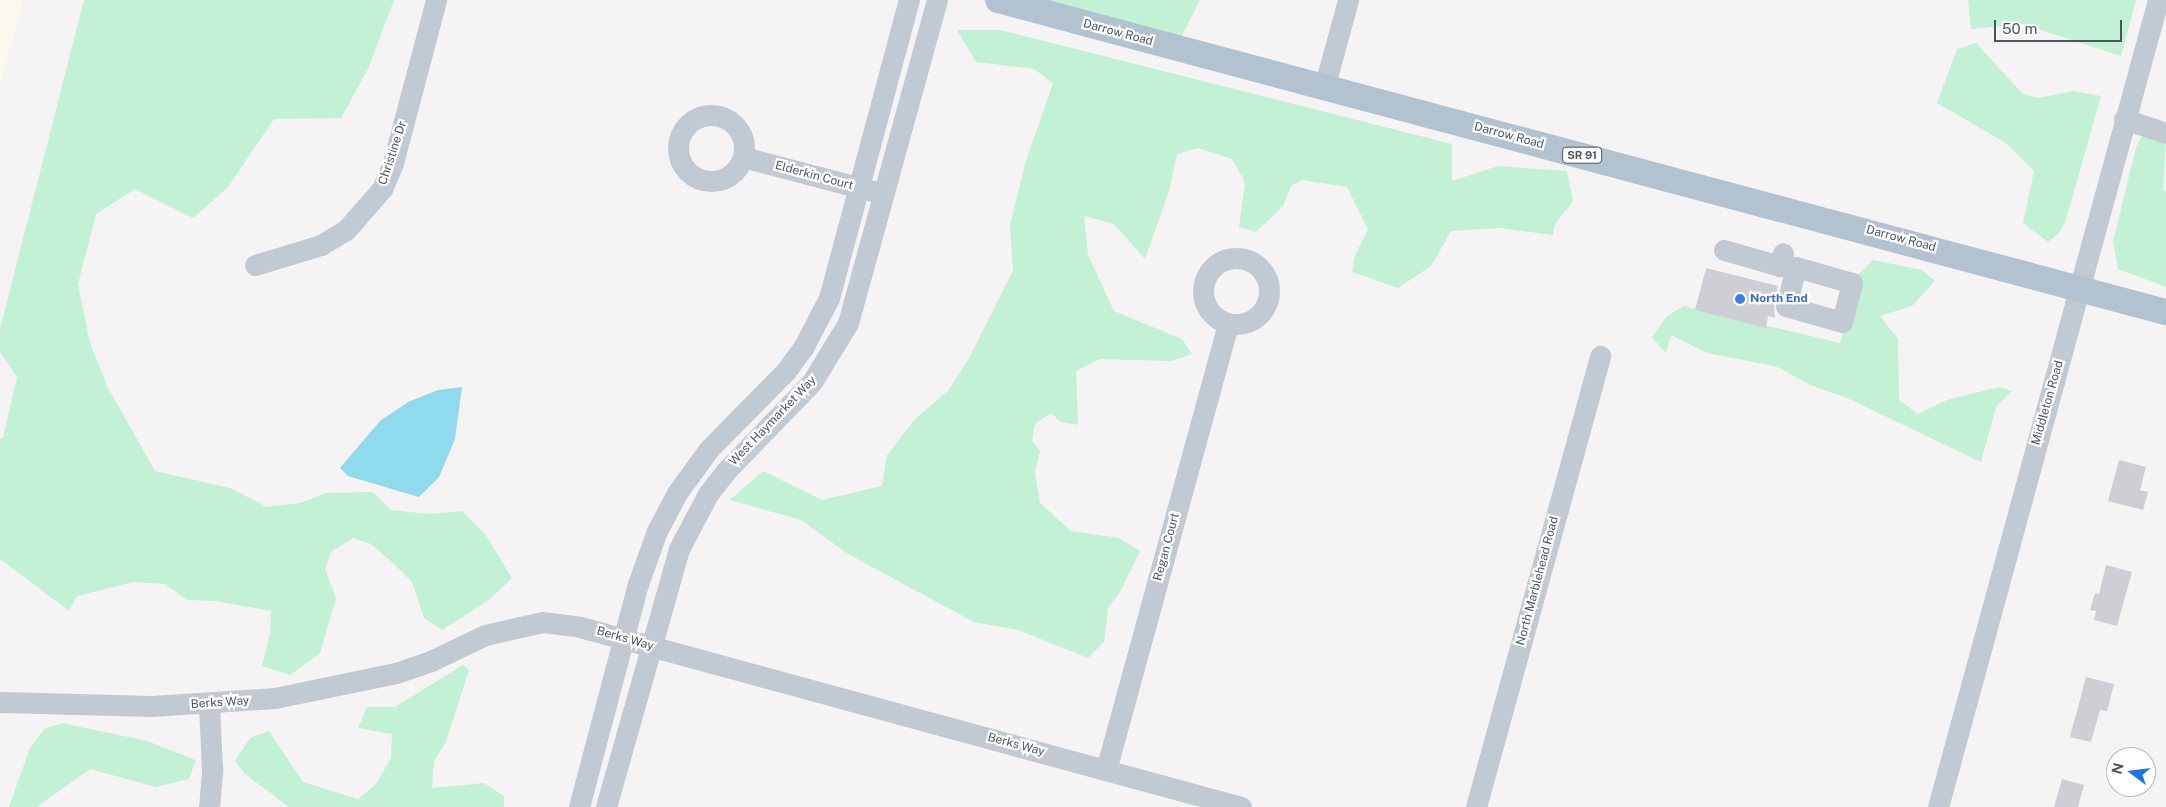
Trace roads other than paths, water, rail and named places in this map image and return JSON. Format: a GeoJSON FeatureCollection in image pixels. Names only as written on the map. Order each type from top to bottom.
{"type":"FeatureCollection","features":[{"type":"Feature","properties":{"kind":"main road","name":"Darrow Road"},"geometry":{"type":"LineString","coordinates":[[998,0],[2166,312]]}},
{"type":"Feature","properties":{"kind":"street","name":"Christine Dr"},"geometry":{"type":"LineString","coordinates":[[256,265],[321,245],[346,230],[382,189],[393,163],[436,0]]}},
{"type":"Feature","properties":{"kind":"street","name":"West Haymarket Way"},"geometry":{"type":"LineString","coordinates":[[579,807],[648,554],[678,493],[709,449],[786,370],[815,330],[829,298],[909,0]]}},
{"type":"Feature","properties":{"kind":"street","name":"West Haymarket Way"},"geometry":{"type":"LineString","coordinates":[[606,807],[679,549],[708,494],[741,454],[800,396],[839,343],[855,304],[937,0]]}},
{"type":"Feature","properties":{"kind":"street"},"geometry":{"type":"LineString","coordinates":[[1324,88],[1348,0]]}},
{"type":"Feature","properties":{"kind":"street","name":"Middleton Road"},"geometry":{"type":"LineString","coordinates":[[1938,807],[2080,288],[2124,119],[2158,0]]}},
{"type":"Feature","properties":{"kind":"street"},"geometry":{"type":"LineString","coordinates":[[2124,119],[2166,133]]}},
{"type":"Feature","properties":{"kind":"street","name":"Elderkin Court"},"geometry":{"type":"LineString","coordinates":[[743,157],[885,194]]}},
{"type":"Feature","properties":{"kind":"street"},"geometry":{"type":"LineString","coordinates":[[1724,250],[1787,262]]}},
{"type":"Feature","properties":{"kind":"street","name":"Regan Court"},"geometry":{"type":"LineString","coordinates":[[1106,770],[1228,324]]}},
{"type":"Feature","properties":{"kind":"street","name":"North Marblehead Road"},"geometry":{"type":"LineString","coordinates":[[1476,807],[1600,356]]}},
{"type":"Feature","properties":{"kind":"street","name":"Berks Way"},"geometry":{"type":"LineString","coordinates":[[2,702],[209,705],[275,698],[353,683],[431,661],[503,629],[542,622],[580,627],[1241,807]]}},
{"type":"Feature","properties":{"kind":"street"},"geometry":{"type":"LineString","coordinates":[[209,705],[212,768],[209,807]]}},
{"type":"Feature","properties":{"kind":"water"},"geometry":{"type":"Polygon","coordinates":[[[462,387],[455,439],[439,477],[419,497],[348,476],[340,468],[380,421],[408,402],[438,390],[462,387]]]}},
{"type":"Feature","properties":{"kind":"place","name":"North End"},"geometry":{"type":"Point","coordinates":[1740,299]}}]}
